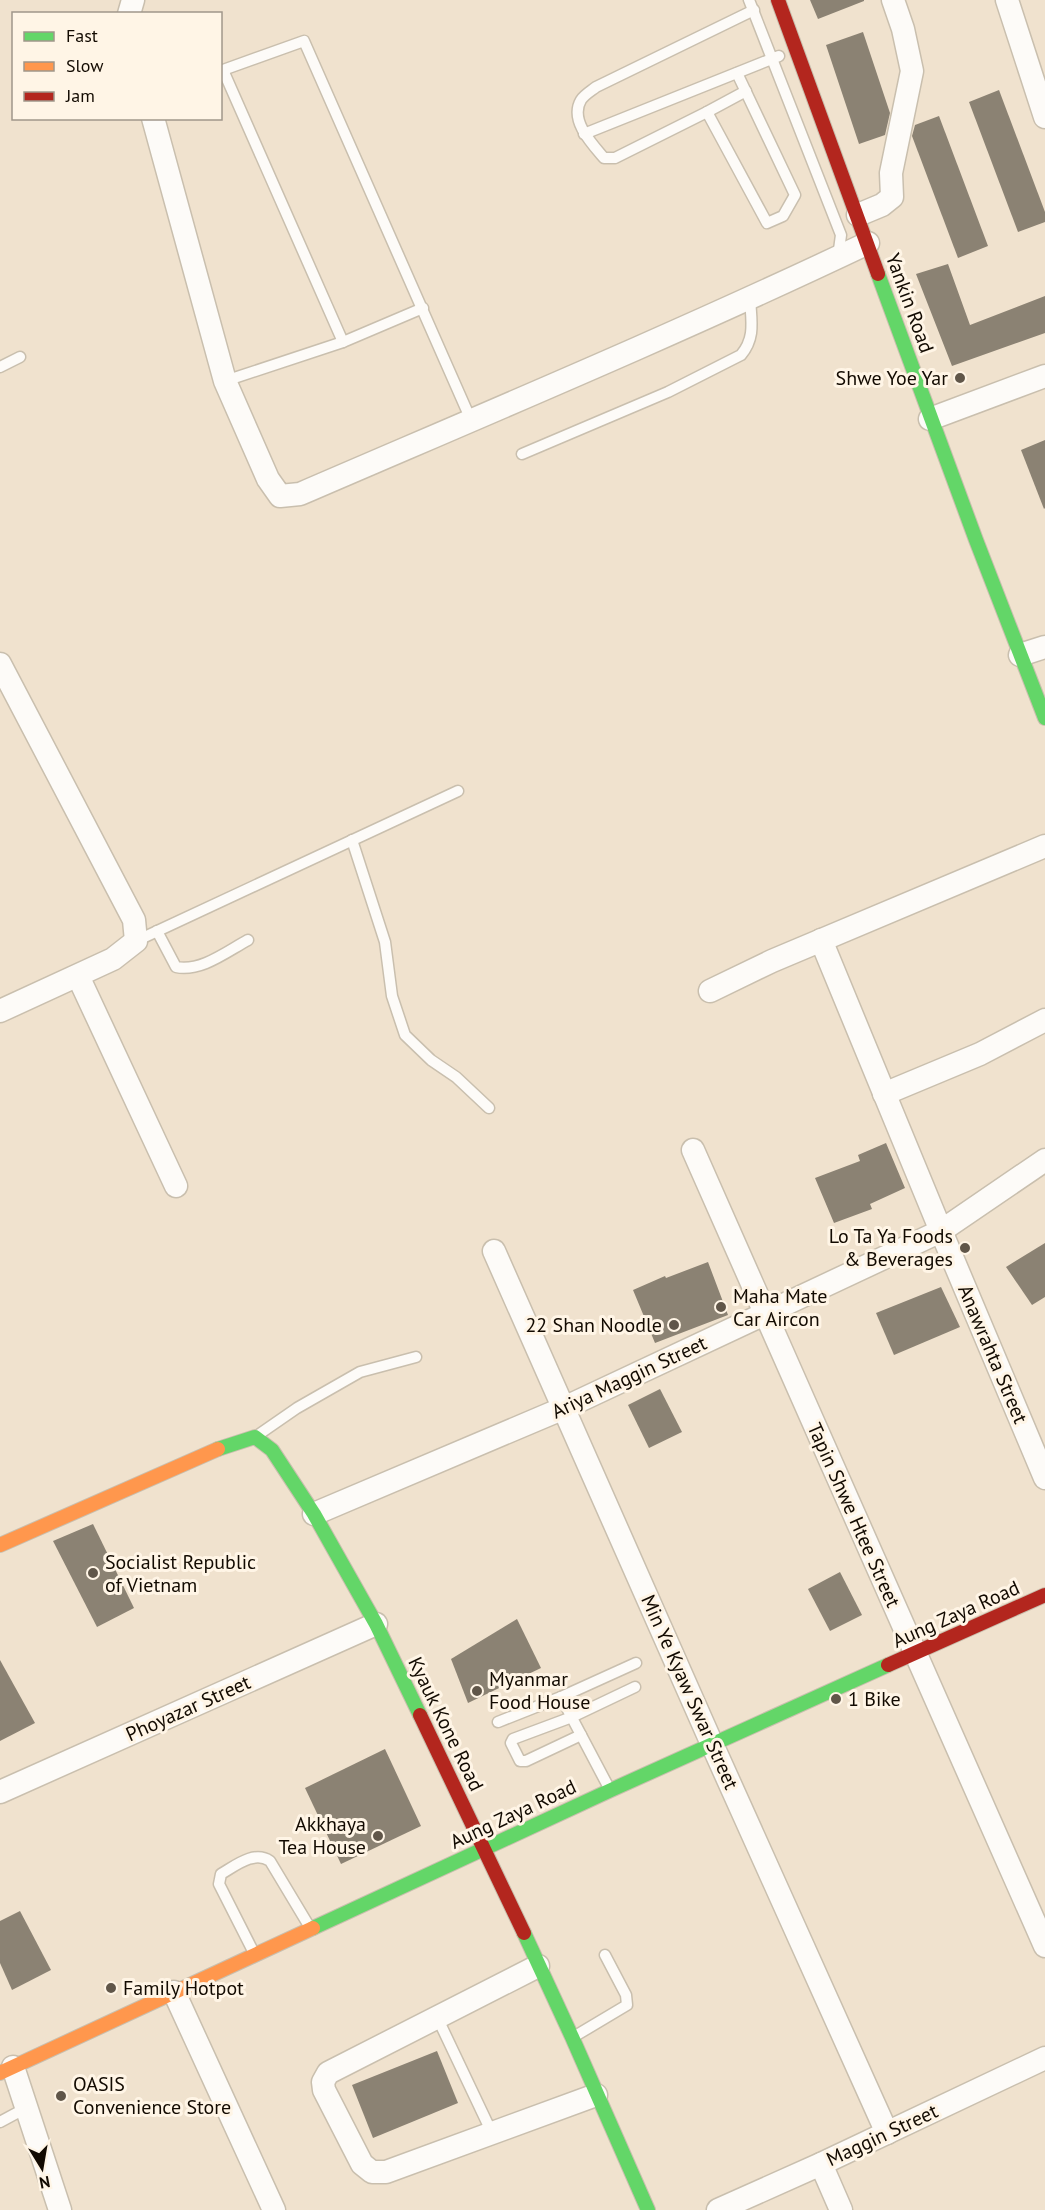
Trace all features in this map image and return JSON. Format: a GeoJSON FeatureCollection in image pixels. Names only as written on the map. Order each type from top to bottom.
{"type":"FeatureCollection","features":[{"type":"Feature","properties":{"kind":"street","name":"Yankin Road"},"geometry":{"type":"LineString","coordinates":[[778,0],[858,215],[930,419],[1045,718]]}},
{"type":"Feature","properties":{"kind":"street"},"geometry":{"type":"LineString","coordinates":[[858,215],[882,205],[892,197],[891,173],[912,71],[903,29],[893,0]]}},
{"type":"Feature","properties":{"kind":"street"},"geometry":{"type":"LineString","coordinates":[[1007,0],[1045,117]]}},
{"type":"Feature","properties":{"kind":"street"},"geometry":{"type":"LineString","coordinates":[[154,120],[225,381],[268,479],[280,496],[300,494],[750,298],[868,243]]}},
{"type":"Feature","properties":{"kind":"street"},"geometry":{"type":"LineString","coordinates":[[930,419],[1045,376]]}},
{"type":"Feature","properties":{"kind":"street"},"geometry":{"type":"LineString","coordinates":[[1020,655],[1045,647]]}},
{"type":"Feature","properties":{"kind":"street"},"geometry":{"type":"LineString","coordinates":[[0,663],[134,920],[136,941],[113,959],[0,1011]]}},
{"type":"Feature","properties":{"kind":"street"},"geometry":{"type":"LineString","coordinates":[[710,991],[762,965],[1045,846]]}},
{"type":"Feature","properties":{"kind":"street"},"geometry":{"type":"LineString","coordinates":[[821,940],[940,1231]]}},
{"type":"Feature","properties":{"kind":"street"},"geometry":{"type":"LineString","coordinates":[[78,976],[176,1186]]}},
{"type":"Feature","properties":{"kind":"street"},"geometry":{"type":"LineString","coordinates":[[884,1094],[980,1054],[1045,1020]]}},
{"type":"Feature","properties":{"kind":"street","name":"Tapin Shwe Htee Street"},"geometry":{"type":"LineString","coordinates":[[693,1150],[764,1316],[1045,1946]]}},
{"type":"Feature","properties":{"kind":"street","name":"Ariya Maggin Street"},"geometry":{"type":"LineString","coordinates":[[314,1514],[564,1408],[764,1316],[940,1231],[1045,1160]]}},
{"type":"Feature","properties":{"kind":"street","name":"Anawrahta Street"},"geometry":{"type":"LineString","coordinates":[[940,1231],[1045,1478]]}},
{"type":"Feature","properties":{"kind":"street","name":"Min Ye Kyaw Swar Street"},"geometry":{"type":"LineString","coordinates":[[494,1251],[887,2133]]}},
{"type":"Feature","properties":{"kind":"street"},"geometry":{"type":"LineString","coordinates":[[0,1545],[190,1460],[255,1437]]}},
{"type":"Feature","properties":{"kind":"street","name":"Kyauk Kone Road"},"geometry":{"type":"LineString","coordinates":[[255,1437],[272,1450],[314,1514],[376,1624],[572,2037],[648,2210]]}},
{"type":"Feature","properties":{"kind":"street","name":"Aung Zaya Road"},"geometry":{"type":"LineString","coordinates":[[6,2070],[484,1848],[1045,1595]]}},
{"type":"Feature","properties":{"kind":"street","name":"Phoyazar Street"},"geometry":{"type":"LineString","coordinates":[[0,1792],[376,1624]]}},
{"type":"Feature","properties":{"kind":"street"},"geometry":{"type":"LineString","coordinates":[[538,1966],[328,2073],[323,2082],[324,2090],[362,2164],[372,2172],[386,2172],[596,2095]]}},
{"type":"Feature","properties":{"kind":"street"},"geometry":{"type":"LineString","coordinates":[[174,1992],[274,2210]]}},
{"type":"Feature","properties":{"kind":"street","name":"Maggin Street"},"geometry":{"type":"LineString","coordinates":[[718,2210],[1045,2058]]}},
{"type":"Feature","properties":{"kind":"street"},"geometry":{"type":"LineString","coordinates":[[6,2070],[26,2108],[60,2210]]}},
{"type":"Feature","properties":{"kind":"street"},"geometry":{"type":"LineString","coordinates":[[821,2164],[841,2210]]}},
{"type":"Feature","properties":{"kind":"lane"},"geometry":{"type":"LineString","coordinates":[[746,91],[615,158],[604,158],[584,134],[578,116],[581,101],[596,87],[752,5],[841,235],[838,257]]}},
{"type":"Feature","properties":{"kind":"lane"},"geometry":{"type":"LineString","coordinates":[[343,342],[223,70],[304,41],[471,420]]}},
{"type":"Feature","properties":{"kind":"lane"},"geometry":{"type":"LineString","coordinates":[[584,134],[737,74],[796,48]]}},
{"type":"Feature","properties":{"kind":"lane"},"geometry":{"type":"LineString","coordinates":[[707,112],[767,223],[783,216],[795,195],[737,74]]}},
{"type":"Feature","properties":{"kind":"lane"},"geometry":{"type":"LineString","coordinates":[[522,454],[668,392],[741,355],[749,345],[752,332],[750,298]]}},
{"type":"Feature","properties":{"kind":"lane"},"geometry":{"type":"LineString","coordinates":[[225,381],[343,342],[423,308]]}},
{"type":"Feature","properties":{"kind":"lane"},"geometry":{"type":"LineString","coordinates":[[0,367],[20,357]]}},
{"type":"Feature","properties":{"kind":"lane"},"geometry":{"type":"LineString","coordinates":[[136,941],[458,791]]}},
{"type":"Feature","properties":{"kind":"lane"},"geometry":{"type":"LineString","coordinates":[[352,840],[385,942],[392,996],[405,1035],[431,1060],[456,1077],[489,1108]]}},
{"type":"Feature","properties":{"kind":"lane"},"geometry":{"type":"LineString","coordinates":[[157,931],[176,967],[185,969],[202,965],[248,940]]}},
{"type":"Feature","properties":{"kind":"lane"},"geometry":{"type":"LineString","coordinates":[[255,1437],[297,1408],[360,1372],[416,1357]]}},
{"type":"Feature","properties":{"kind":"lane"},"geometry":{"type":"LineString","coordinates":[[498,1722],[636,1663]]}},
{"type":"Feature","properties":{"kind":"lane"},"geometry":{"type":"LineString","coordinates":[[581,1735],[526,1761],[520,1761],[511,1743],[513,1739],[572,1717],[634,1687]]}},
{"type":"Feature","properties":{"kind":"lane"},"geometry":{"type":"LineString","coordinates":[[561,1697],[610,1791]]}},
{"type":"Feature","properties":{"kind":"lane"},"geometry":{"type":"LineString","coordinates":[[255,1955],[219,1884],[221,1874],[249,1858],[264,1857],[270,1861],[310,1929]]}},
{"type":"Feature","properties":{"kind":"lane"},"geometry":{"type":"LineString","coordinates":[[572,2037],[627,2005],[626,1995],[605,1955]]}},
{"type":"Feature","properties":{"kind":"lane"},"geometry":{"type":"LineString","coordinates":[[437,2017],[492,2133]]}},
{"type":"Feature","properties":{"kind":"lane"},"geometry":{"type":"LineString","coordinates":[[0,2122],[26,2108]]}},
{"type":"Feature","properties":{"kind":"building"},"geometry":{"type":"Polygon","coordinates":[[[810,0],[864,0],[864,1],[818,19],[810,0]]]}},
{"type":"Feature","properties":{"kind":"building"},"geometry":{"type":"Polygon","coordinates":[[[863,32],[890,113],[885,135],[859,144],[826,45],[863,32]]]}},
{"type":"Feature","properties":{"kind":"building"},"geometry":{"type":"Polygon","coordinates":[[[999,90],[1045,212],[1045,222],[1018,232],[969,102],[999,90]]]}},
{"type":"Feature","properties":{"kind":"building"},"geometry":{"type":"Polygon","coordinates":[[[939,116],[988,246],[958,258],[912,136],[915,125],[939,116]]]}},
{"type":"Feature","properties":{"kind":"building"},"geometry":{"type":"Polygon","coordinates":[[[948,264],[970,325],[1045,296],[1045,333],[952,366],[916,274],[948,264]]]}},
{"type":"Feature","properties":{"kind":"building"},"geometry":{"type":"Polygon","coordinates":[[[1045,440],[1045,508],[1044,509],[1021,450],[1045,440]]]}},
{"type":"Feature","properties":{"kind":"building"},"geometry":{"type":"Polygon","coordinates":[[[886,1143],[905,1188],[870,1204],[872,1209],[834,1223],[815,1178],[860,1161],[858,1155],[886,1143]]]}},
{"type":"Feature","properties":{"kind":"building"},"geometry":{"type":"Polygon","coordinates":[[[1045,1243],[1045,1297],[1032,1305],[1006,1267],[1045,1243]]]}},
{"type":"Feature","properties":{"kind":"building"},"geometry":{"type":"Polygon","coordinates":[[[708,1262],[728,1315],[655,1343],[633,1290],[665,1276],[666,1278],[708,1262]]]}},
{"type":"Feature","properties":{"kind":"building"},"geometry":{"type":"Polygon","coordinates":[[[941,1287],[960,1327],[894,1355],[876,1313],[941,1287]]]}},
{"type":"Feature","properties":{"kind":"building"},"geometry":{"type":"Polygon","coordinates":[[[660,1389],[682,1432],[649,1448],[628,1405],[660,1389]]]}},
{"type":"Feature","properties":{"kind":"building","name":"Socialist Republic of Vietnam"},"geometry":{"type":"Polygon","coordinates":[[[93,1524],[134,1608],[97,1627],[53,1541],[93,1524]]]}},
{"type":"Feature","properties":{"kind":"building"},"geometry":{"type":"Polygon","coordinates":[[[840,1572],[862,1615],[830,1631],[808,1589],[840,1572]]]}},
{"type":"Feature","properties":{"kind":"building"},"geometry":{"type":"Polygon","coordinates":[[[517,1619],[541,1668],[468,1703],[451,1659],[517,1619]]]}},
{"type":"Feature","properties":{"kind":"building"},"geometry":{"type":"Polygon","coordinates":[[[0,1660],[35,1723],[0,1741],[0,1660]]]}},
{"type":"Feature","properties":{"kind":"building"},"geometry":{"type":"Polygon","coordinates":[[[385,1749],[421,1826],[341,1864],[305,1788],[385,1749]]]}},
{"type":"Feature","properties":{"kind":"building"},"geometry":{"type":"Polygon","coordinates":[[[20,1911],[51,1970],[12,1990],[0,1963],[0,1921],[20,1911]]]}},
{"type":"Feature","properties":{"kind":"building"},"geometry":{"type":"Polygon","coordinates":[[[437,2051],[458,2103],[373,2138],[352,2085],[437,2051]]]}},
{"type":"Feature","properties":{"kind":"traffic: fast"},"geometry":{"type":"LineString","coordinates":[[878,274],[976,540],[1045,718]]}},
{"type":"Feature","properties":{"kind":"traffic: fast"},"geometry":{"type":"LineString","coordinates":[[218,1449],[255,1437],[272,1450],[314,1514],[376,1624],[420,1715]]}},
{"type":"Feature","properties":{"kind":"traffic: fast"},"geometry":{"type":"LineString","coordinates":[[313,1928],[888,1665]]}},
{"type":"Feature","properties":{"kind":"traffic: fast"},"geometry":{"type":"LineString","coordinates":[[524,1933],[648,2210]]}},
{"type":"Feature","properties":{"kind":"traffic: slow"},"geometry":{"type":"LineString","coordinates":[[0,1545],[218,1449]]}},
{"type":"Feature","properties":{"kind":"traffic: slow"},"geometry":{"type":"LineString","coordinates":[[0,2073],[313,1928]]}},
{"type":"Feature","properties":{"kind":"traffic: jam"},"geometry":{"type":"LineString","coordinates":[[778,0],[878,274]]}},
{"type":"Feature","properties":{"kind":"traffic: jam"},"geometry":{"type":"LineString","coordinates":[[888,1665],[1045,1595]]}},
{"type":"Feature","properties":{"kind":"traffic: jam"},"geometry":{"type":"LineString","coordinates":[[420,1715],[524,1933]]}},
{"type":"Feature","properties":{"kind":"place","name":"Shwe Yoe Yar"},"geometry":{"type":"Point","coordinates":[960,378]}},
{"type":"Feature","properties":{"kind":"place","name":"Lo Ta Ya Foods & Beverages"},"geometry":{"type":"Point","coordinates":[965,1248]}},
{"type":"Feature","properties":{"kind":"place","name":"Maha Mate Car Aircon"},"geometry":{"type":"Point","coordinates":[721,1307]}},
{"type":"Feature","properties":{"kind":"place","name":"22 Shan Noodle"},"geometry":{"type":"Point","coordinates":[674,1325]}},
{"type":"Feature","properties":{"kind":"place","name":"Socialist Republic of Vietnam"},"geometry":{"type":"Point","coordinates":[93,1573]}},
{"type":"Feature","properties":{"kind":"place","name":"Myanmar Food House"},"geometry":{"type":"Point","coordinates":[477,1691]}},
{"type":"Feature","properties":{"kind":"place","name":"1 Bike"},"geometry":{"type":"Point","coordinates":[836,1699]}},
{"type":"Feature","properties":{"kind":"place","name":"Akkhaya Tea House"},"geometry":{"type":"Point","coordinates":[378,1836]}},
{"type":"Feature","properties":{"kind":"place","name":"Family Hotpot"},"geometry":{"type":"Point","coordinates":[111,1988]}},
{"type":"Feature","properties":{"kind":"place","name":"OASIS Convenience Store"},"geometry":{"type":"Point","coordinates":[61,2096]}}]}
